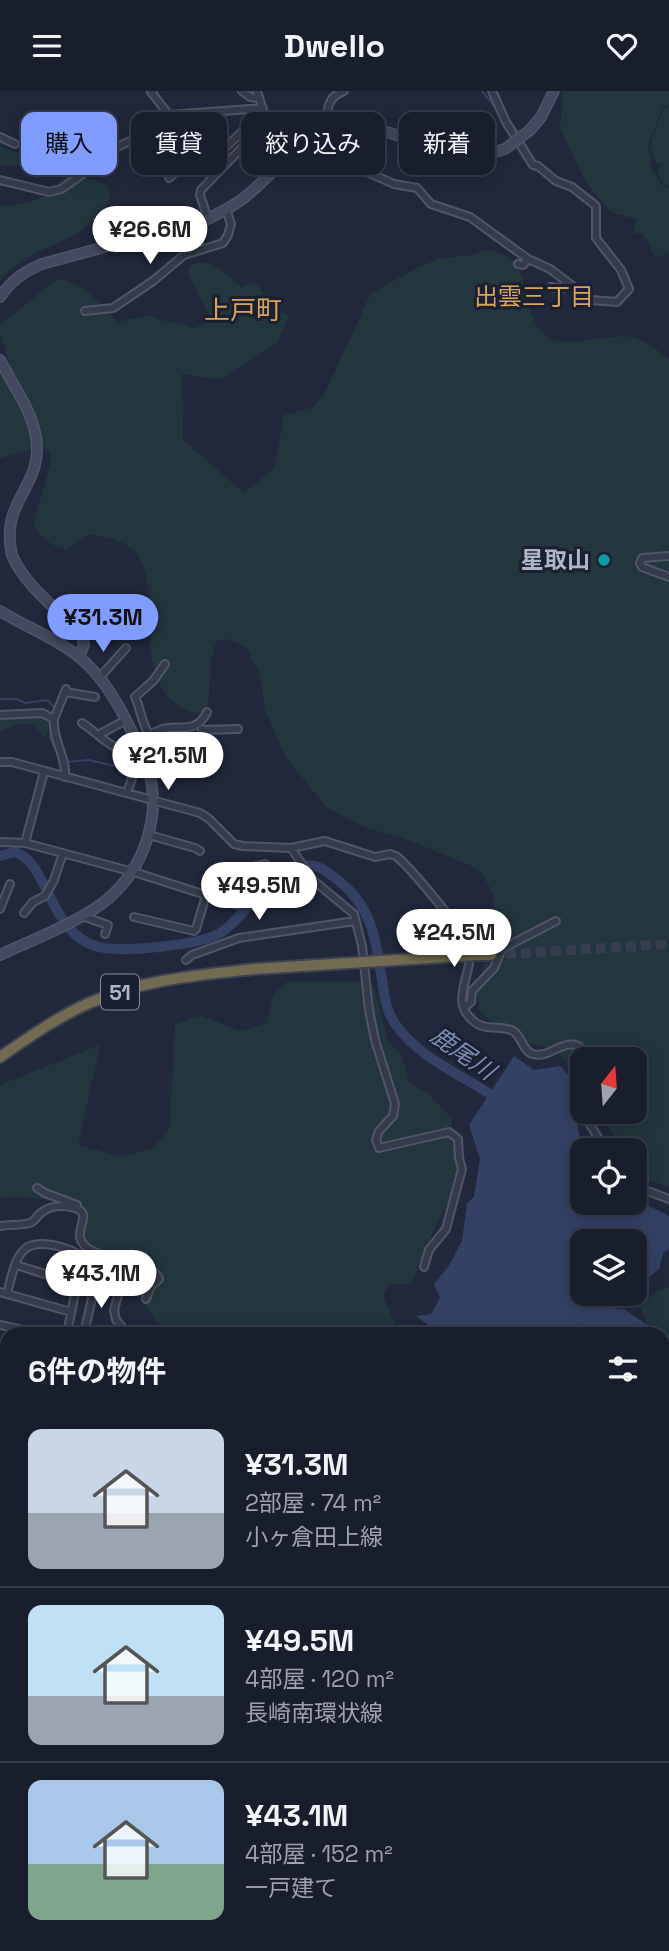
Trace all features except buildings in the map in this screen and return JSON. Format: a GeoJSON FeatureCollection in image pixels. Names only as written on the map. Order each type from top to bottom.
{"type":"FeatureCollection","features":[{"type":"Feature","properties":{"kind":"highway","name":"51"},"geometry":{"type":"LineString","coordinates":[[0,1057],[48,1025],[108,996],[178,978],[254,968],[491,955]]}},
{"type":"Feature","properties":{"kind":"main road"},"geometry":{"type":"LineString","coordinates":[[385,131],[437,149],[476,156],[505,149],[530,130],[541,117],[554,91]]}},
{"type":"Feature","properties":{"kind":"main road"},"geometry":{"type":"LineString","coordinates":[[0,297],[10,282],[24,271],[42,264],[208,219],[245,197],[269,175]]}},
{"type":"Feature","properties":{"kind":"main road"},"geometry":{"type":"LineString","coordinates":[[0,360],[31,419],[37,451],[32,471],[16,495],[8,515],[9,548],[23,574],[82,637],[84,645],[79,657]]}},
{"type":"Feature","properties":{"kind":"main road"},"geometry":{"type":"LineString","coordinates":[[0,611],[46,634],[79,657],[100,677],[113,694],[136,738],[148,766],[154,800],[149,835],[131,872],[108,899],[80,916],[0,955]]}},
{"type":"Feature","properties":{"kind":"street"},"geometry":{"type":"LineString","coordinates":[[153,91],[151,92],[167,112]]}},
{"type":"Feature","properties":{"kind":"street"},"geometry":{"type":"LineString","coordinates":[[242,91],[250,97],[258,94],[263,112]]}},
{"type":"Feature","properties":{"kind":"street"},"geometry":{"type":"LineString","coordinates":[[373,175],[394,184],[417,188],[431,204],[470,217],[528,259],[550,269],[588,298],[599,302],[617,302],[629,289],[621,270],[596,238],[596,206],[572,187],[556,181],[533,165],[506,122],[492,91]]}},
{"type":"Feature","properties":{"kind":"street"},"geometry":{"type":"LineString","coordinates":[[327,112],[327,108],[338,92]]}},
{"type":"Feature","properties":{"kind":"street"},"geometry":{"type":"LineString","coordinates":[[209,112],[263,108]]}},
{"type":"Feature","properties":{"kind":"street"},"geometry":{"type":"LineString","coordinates":[[227,146],[241,133]]}},
{"type":"Feature","properties":{"kind":"street"},"geometry":{"type":"LineString","coordinates":[[0,137],[15,144]]}},
{"type":"Feature","properties":{"kind":"street"},"geometry":{"type":"LineString","coordinates":[[0,180],[49,193],[80,176],[108,151],[131,141]]}},
{"type":"Feature","properties":{"kind":"street"},"geometry":{"type":"LineString","coordinates":[[208,219],[200,195],[201,190],[241,149]]}},
{"type":"Feature","properties":{"kind":"street"},"geometry":{"type":"LineString","coordinates":[[85,311],[113,308],[153,281],[184,255],[223,243],[229,235],[231,224],[226,209]]}},
{"type":"Feature","properties":{"kind":"street"},"geometry":{"type":"LineString","coordinates":[[518,264],[523,265],[528,259]]}},
{"type":"Feature","properties":{"kind":"street"},"geometry":{"type":"LineString","coordinates":[[551,287],[561,289],[566,282]]}},
{"type":"Feature","properties":{"kind":"street"},"geometry":{"type":"LineString","coordinates":[[669,556],[642,558],[640,563],[642,567],[669,577]]}},
{"type":"Feature","properties":{"kind":"street"},"geometry":{"type":"LineString","coordinates":[[100,677],[126,648]]}},
{"type":"Feature","properties":{"kind":"street"},"geometry":{"type":"LineString","coordinates":[[150,736],[142,724],[140,703],[135,697],[153,681],[165,664]]}},
{"type":"Feature","properties":{"kind":"street"},"geometry":{"type":"LineString","coordinates":[[65,777],[64,762],[55,736],[54,719],[66,690],[95,698]]}},
{"type":"Feature","properties":{"kind":"street"},"geometry":{"type":"LineString","coordinates":[[140,748],[150,736],[162,729],[184,729],[199,723],[207,712]]}},
{"type":"Feature","properties":{"kind":"street"},"geometry":{"type":"LineString","coordinates":[[0,715],[42,713],[54,719]]}},
{"type":"Feature","properties":{"kind":"street"},"geometry":{"type":"LineString","coordinates":[[100,734],[126,720]]}},
{"type":"Feature","properties":{"kind":"street"},"geometry":{"type":"LineString","coordinates":[[82,723],[111,744],[125,750],[134,760],[134,772],[127,793]]}},
{"type":"Feature","properties":{"kind":"street"},"geometry":{"type":"LineString","coordinates":[[199,723],[209,744]]}},
{"type":"Feature","properties":{"kind":"street"},"geometry":{"type":"LineString","coordinates":[[202,730],[238,729]]}},
{"type":"Feature","properties":{"kind":"street"},"geometry":{"type":"LineString","coordinates":[[136,738],[150,736]]}},
{"type":"Feature","properties":{"kind":"street"},"geometry":{"type":"LineString","coordinates":[[0,762],[12,762],[200,813],[234,844],[291,848],[325,841],[374,857],[390,854],[400,860],[431,895],[467,944],[470,964],[462,993],[464,1008],[477,1023],[485,1027],[510,1029],[533,1054],[541,1054],[568,1044],[579,1047]]}},
{"type":"Feature","properties":{"kind":"street"},"geometry":{"type":"LineString","coordinates":[[25,843],[44,772]]}},
{"type":"Feature","properties":{"kind":"street"},"geometry":{"type":"LineString","coordinates":[[149,835],[200,851]]}},
{"type":"Feature","properties":{"kind":"street"},"geometry":{"type":"LineString","coordinates":[[0,842],[25,843],[63,853],[237,905],[248,868],[265,864]]}},
{"type":"Feature","properties":{"kind":"street"},"geometry":{"type":"LineString","coordinates":[[291,848],[303,867],[326,892],[350,909],[355,921],[362,946],[375,1040],[395,1104],[393,1115],[379,1131],[376,1140],[379,1148],[449,1132],[458,1139],[462,1169],[446,1229],[429,1250],[424,1267]]}},
{"type":"Feature","properties":{"kind":"street"},"geometry":{"type":"LineString","coordinates":[[24,913],[33,902],[46,896],[63,853]]}},
{"type":"Feature","properties":{"kind":"street"},"geometry":{"type":"LineString","coordinates":[[0,909],[10,884]]}},
{"type":"Feature","properties":{"kind":"street"},"geometry":{"type":"LineString","coordinates":[[134,917],[194,930],[206,895]]}},
{"type":"Feature","properties":{"kind":"street"},"geometry":{"type":"LineString","coordinates":[[80,916],[107,925],[105,934]]}},
{"type":"Feature","properties":{"kind":"street"},"geometry":{"type":"LineString","coordinates":[[186,960],[192,955],[239,938],[355,921]]}},
{"type":"Feature","properties":{"kind":"street"},"geometry":{"type":"LineString","coordinates":[[464,1008],[471,1002],[472,992],[494,968],[502,949],[556,921]]}},
{"type":"Feature","properties":{"kind":"street"},"geometry":{"type":"LineString","coordinates":[[37,1188],[76,1205],[82,1212],[84,1218],[80,1244],[101,1256],[147,1266],[158,1274],[159,1279],[151,1286],[146,1299]]}},
{"type":"Feature","properties":{"kind":"street"},"geometry":{"type":"LineString","coordinates":[[647,1191],[669,1199]]}},
{"type":"Feature","properties":{"kind":"street"},"geometry":{"type":"LineString","coordinates":[[0,1226],[30,1223],[53,1206],[77,1208]]}},
{"type":"Feature","properties":{"kind":"street"},"geometry":{"type":"LineString","coordinates":[[85,1327],[94,1282],[92,1266],[78,1253],[42,1243],[33,1244],[23,1251],[3,1293],[71,1311],[88,1312]]}},
{"type":"Feature","properties":{"kind":"street"},"geometry":{"type":"LineString","coordinates":[[92,1266],[103,1264],[113,1271],[118,1295],[114,1314],[122,1327]]}},
{"type":"Feature","properties":{"kind":"street"},"geometry":{"type":"LineString","coordinates":[[16,1265],[77,1285],[68,1327]]}},
{"type":"Feature","properties":{"kind":"shaded area"},"geometry":{"type":"Polygon","coordinates":[[[563,91],[669,91],[669,103],[662,108],[648,146],[653,175],[656,173],[661,184],[669,189],[669,252],[656,258],[643,234],[634,233],[637,219],[616,214],[607,208],[585,181],[560,128],[563,91]]]}},
{"type":"Feature","properties":{"kind":"shaded area"},"geometry":{"type":"Polygon","coordinates":[[[669,105],[669,187],[662,182],[658,171],[663,165],[656,162],[650,146],[663,109],[669,105]]]}},
{"type":"Feature","properties":{"kind":"shaded area"},"geometry":{"type":"Polygon","coordinates":[[[0,146],[21,152],[21,165],[0,166],[0,146]]]}},
{"type":"Feature","properties":{"kind":"shaded area"},"geometry":{"type":"Polygon","coordinates":[[[65,175],[82,175],[108,185],[108,198],[103,210],[82,230],[26,258],[0,280],[0,206],[22,204],[41,198],[65,175]]]}},
{"type":"Feature","properties":{"kind":"shaded area"},"geometry":{"type":"Polygon","coordinates":[[[487,250],[504,254],[515,263],[533,318],[540,330],[551,339],[568,342],[632,337],[647,343],[669,359],[669,1187],[647,1179],[647,1138],[616,1138],[607,1124],[648,1123],[648,1047],[570,1047],[570,1068],[549,1048],[518,1040],[486,1017],[479,1009],[476,993],[495,919],[493,893],[482,874],[472,866],[403,838],[363,827],[326,807],[285,756],[265,709],[260,675],[246,647],[226,639],[218,640],[212,656],[206,710],[193,713],[181,707],[165,693],[156,675],[151,656],[146,573],[138,555],[123,543],[89,534],[67,549],[47,541],[34,523],[51,454],[44,446],[0,458],[0,369],[10,365],[0,334],[0,325],[57,279],[83,289],[118,322],[149,315],[194,329],[211,319],[188,274],[190,266],[205,263],[218,268],[242,288],[250,282],[259,286],[270,306],[289,316],[277,343],[220,380],[182,374],[183,440],[244,493],[275,467],[284,415],[314,407],[325,393],[371,293],[423,265],[443,258],[472,255],[487,250]]]}},
{"type":"Feature","properties":{"kind":"shaded area"},"geometry":{"type":"Polygon","coordinates":[[[34,714],[50,723],[47,735],[42,736],[39,730],[29,724],[0,732],[0,716],[34,714]]]}},
{"type":"Feature","properties":{"kind":"shaded area"},"geometry":{"type":"Polygon","coordinates":[[[359,981],[373,984],[388,1042],[402,1056],[408,1082],[429,1094],[452,1119],[451,1141],[459,1150],[457,1183],[412,1283],[388,1285],[383,1296],[395,1324],[394,1327],[166,1327],[157,1322],[120,1270],[90,1255],[83,1227],[69,1202],[21,1197],[0,1198],[0,1085],[100,1045],[78,1145],[123,1157],[153,1148],[170,1128],[175,1024],[201,1016],[241,1031],[267,1023],[273,994],[287,982],[359,981]]]}},
{"type":"Feature","properties":{"kind":"shaded area"},"geometry":{"type":"Polygon","coordinates":[[[669,1287],[669,1327],[649,1327],[641,1308],[647,1306],[647,1299],[669,1287]]]}},
{"type":"Feature","properties":{"kind":"water"},"geometry":{"type":"Polygon","coordinates":[[[514,1056],[534,1070],[560,1066],[570,1076],[570,1124],[577,1124],[580,1138],[570,1138],[570,1215],[647,1215],[647,1205],[669,1216],[669,1249],[663,1253],[659,1269],[647,1279],[647,1229],[570,1229],[570,1306],[624,1309],[646,1324],[646,1327],[429,1327],[416,1316],[431,1314],[440,1298],[434,1284],[448,1267],[462,1241],[467,1203],[474,1197],[480,1159],[469,1125],[514,1056]]]}},
{"type":"Feature","properties":{"kind":"waterway"},"geometry":{"type":"LineString","coordinates":[[482,91],[496,108]]}},
{"type":"Feature","properties":{"kind":"waterway"},"geometry":{"type":"LineString","coordinates":[[527,161],[530,167],[538,170]]}},
{"type":"Feature","properties":{"kind":"waterway"},"geometry":{"type":"LineString","coordinates":[[593,219],[593,231]]}},
{"type":"Feature","properties":{"kind":"waterway"},"geometry":{"type":"LineString","coordinates":[[0,699],[17,699],[25,703],[47,700],[55,708]]}},
{"type":"Feature","properties":{"kind":"waterway"},"geometry":{"type":"LineString","coordinates":[[51,726],[50,738],[59,757]]}},
{"type":"Feature","properties":{"kind":"waterway"},"geometry":{"type":"LineString","coordinates":[[66,762],[89,760],[119,767],[125,763]]}},
{"type":"Feature","properties":{"kind":"waterway","name":"鹿尾川"},"geometry":{"type":"LineString","coordinates":[[0,856],[14,852],[25,858],[35,868],[69,929],[82,940],[110,949],[161,947],[210,937],[228,928],[250,905],[302,868],[320,868],[351,892],[367,916],[390,1016],[406,1038],[431,1058],[499,1100]]}},
{"type":"Feature","properties":{"kind":"tunnel"},"geometry":{"type":"LineString","coordinates":[[491,955],[669,944]]}},
{"type":"Feature","properties":{"kind":"place","name":"星取山"},"geometry":{"type":"Point","coordinates":[604,560]}},
{"type":"Feature","properties":{"kind":"district","name":"出雲三丁目"},"geometry":{"type":"Point","coordinates":[534,296]}},
{"type":"Feature","properties":{"kind":"district","name":"上戸町"},"geometry":{"type":"Point","coordinates":[243,310]}}]}
